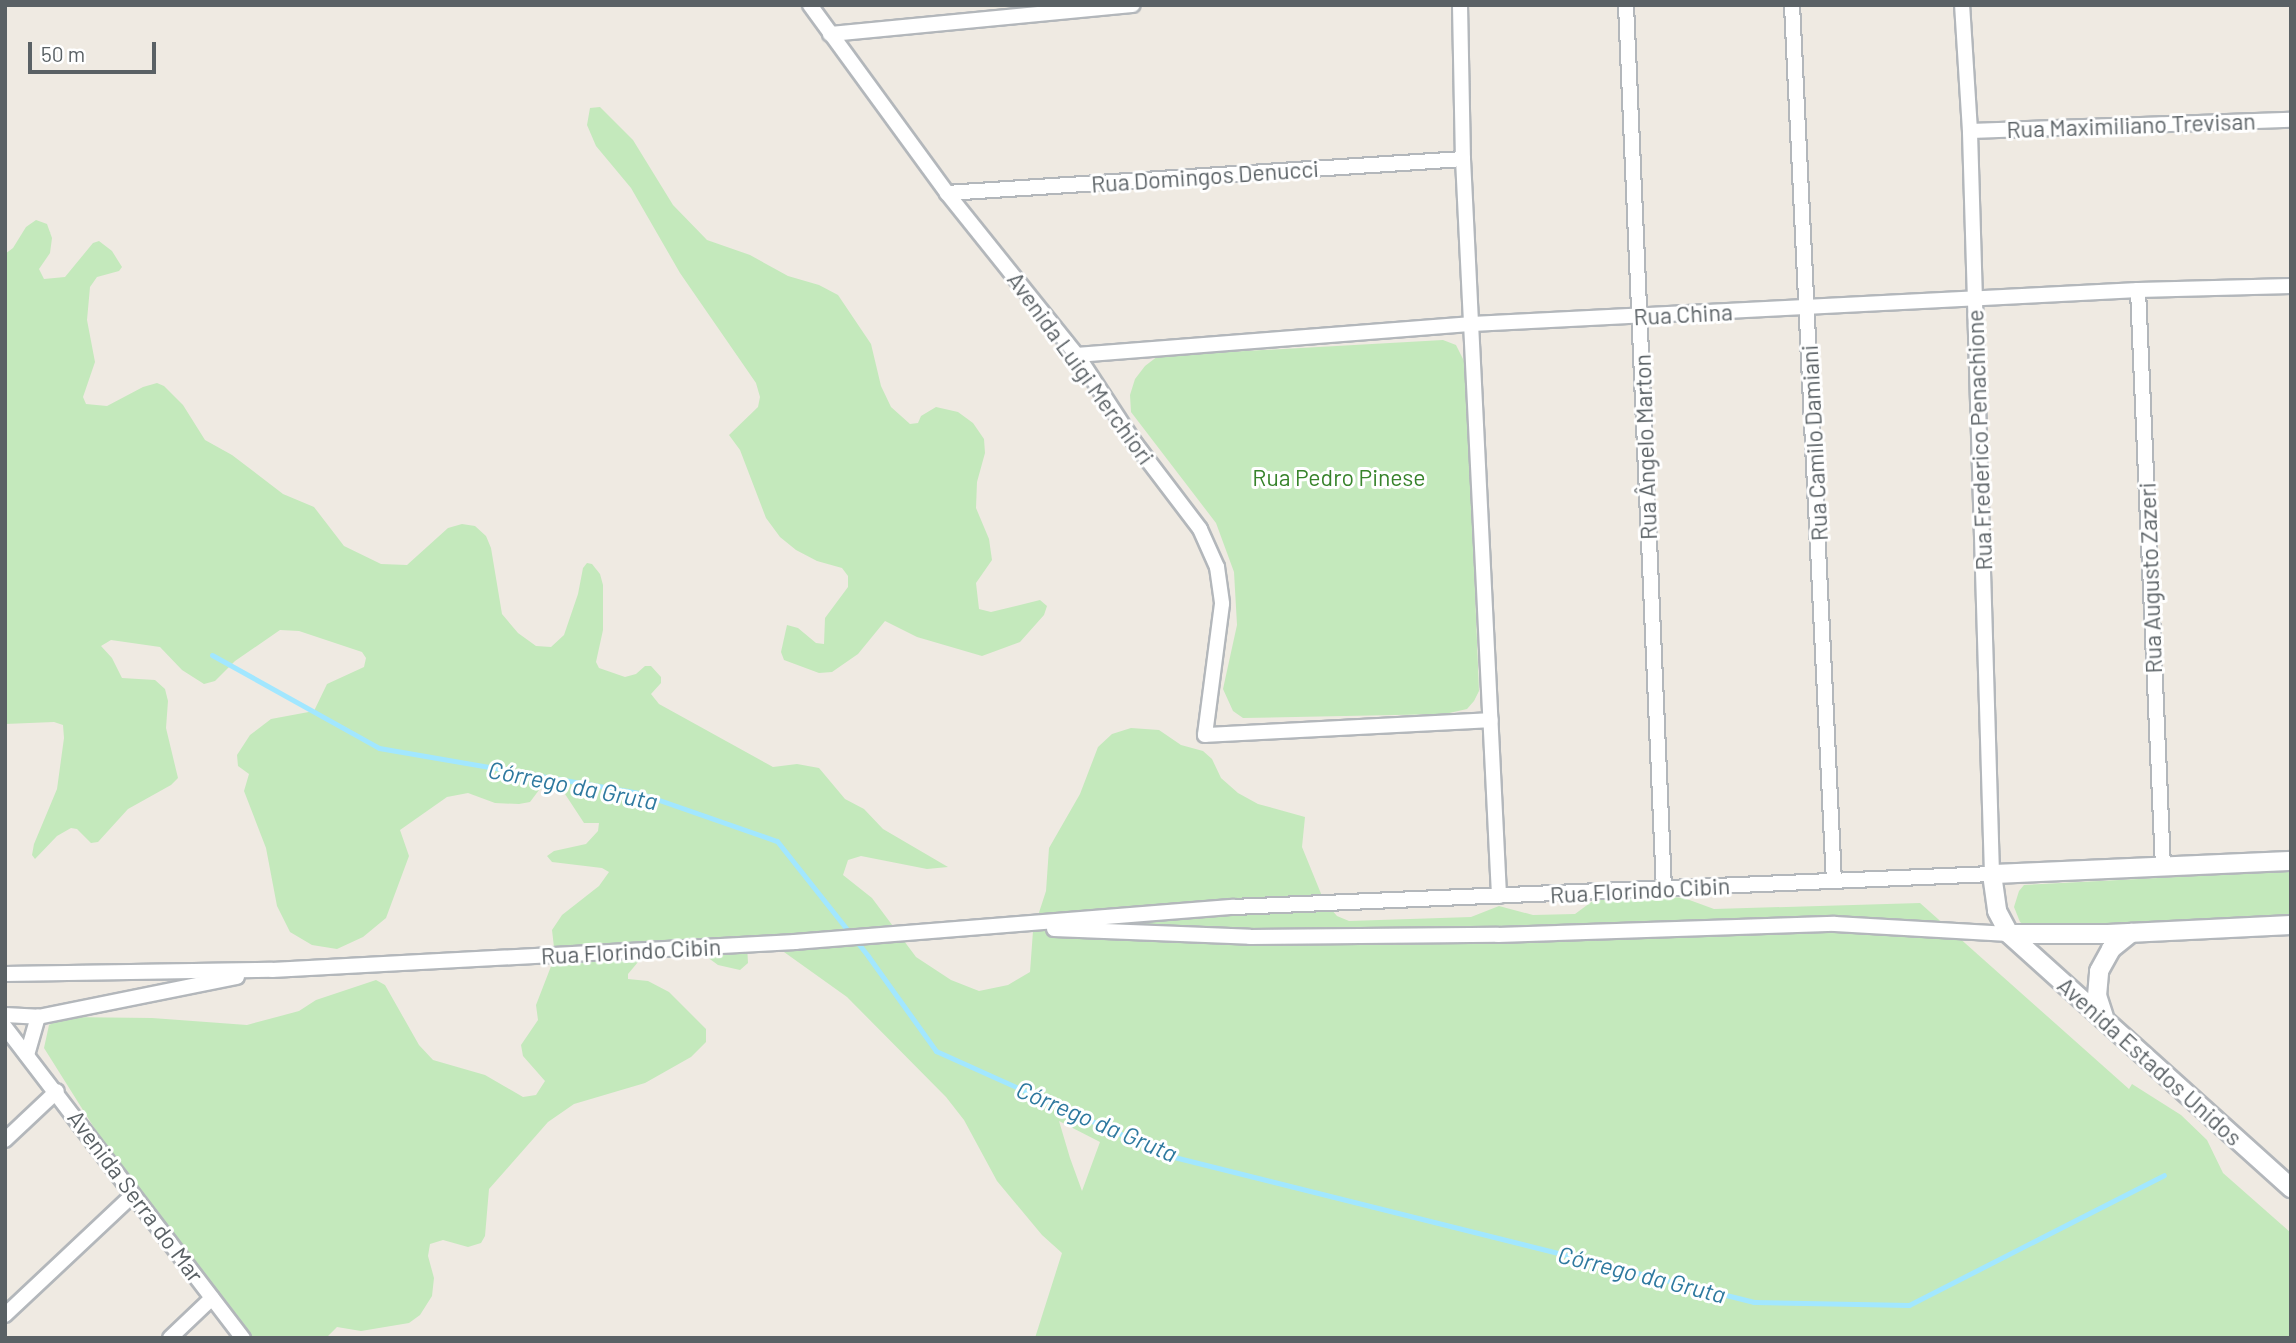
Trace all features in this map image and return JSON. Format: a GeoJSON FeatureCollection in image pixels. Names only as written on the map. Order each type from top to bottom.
{"type":"FeatureCollection","features":[{"type":"Feature","properties":{"kind":"street","name":"Avenida Luigi Merchiori"},"geometry":{"type":"LineString","coordinates":[[810,5],[947,193],[1077,355],[1134,442],[1200,529],[1217,567],[1222,604],[1205,735],[1491,720]]}},
{"type":"Feature","properties":{"kind":"street"},"geometry":{"type":"LineString","coordinates":[[830,34],[1133,5]]}},
{"type":"Feature","properties":{"kind":"street"},"geometry":{"type":"LineString","coordinates":[[1460,5],[1463,159],[1499,896]]}},
{"type":"Feature","properties":{"kind":"street","name":"Rua Ângelo Marton"},"geometry":{"type":"LineString","coordinates":[[1626,5],[1664,889]]}},
{"type":"Feature","properties":{"kind":"street","name":"Rua Camilo Damiani"},"geometry":{"type":"LineString","coordinates":[[1792,5],[1834,881]]}},
{"type":"Feature","properties":{"kind":"street","name":"Rua Frederico Penachione"},"geometry":{"type":"LineString","coordinates":[[1962,5],[1970,131],[1992,874]]}},
{"type":"Feature","properties":{"kind":"street","name":"Rua Maximiliano Trevisan"},"geometry":{"type":"LineString","coordinates":[[1970,131],[2291,120]]}},
{"type":"Feature","properties":{"kind":"street","name":"Rua Domingos Denucci"},"geometry":{"type":"LineString","coordinates":[[947,193],[1463,159]]}},
{"type":"Feature","properties":{"kind":"street","name":"Rua China"},"geometry":{"type":"LineString","coordinates":[[1077,355],[1472,324],[2138,290],[2291,286]]}},
{"type":"Feature","properties":{"kind":"street","name":"Rua Augusto Zazeri"},"geometry":{"type":"LineString","coordinates":[[2138,290],[2163,867]]}},
{"type":"Feature","properties":{"kind":"street","name":"Rua Florindo Cibin"},"geometry":{"type":"LineString","coordinates":[[5,974],[272,970],[795,942],[1233,908],[2291,861]]}},
{"type":"Feature","properties":{"kind":"street"},"geometry":{"type":"LineString","coordinates":[[1992,874],[1997,911],[2009,934]]}},
{"type":"Feature","properties":{"kind":"street","name":"Rua Florindo Cibin"},"geometry":{"type":"LineString","coordinates":[[989,926],[1228,937],[1498,935],[1835,924],[2009,934],[2131,933],[2291,925]]}},
{"type":"Feature","properties":{"kind":"street"},"geometry":{"type":"LineString","coordinates":[[2105,1021],[2097,996],[2099,971],[2111,949],[2131,933]]}},
{"type":"Feature","properties":{"kind":"street","name":"Avenida Estados Unidos"},"geometry":{"type":"LineString","coordinates":[[2009,934],[2291,1188]]}},
{"type":"Feature","properties":{"kind":"street","name":"Rua Florindo Cibin"},"geometry":{"type":"LineString","coordinates":[[5,1015],[38,1017],[272,970]]}},
{"type":"Feature","properties":{"kind":"street"},"geometry":{"type":"LineString","coordinates":[[27,1055],[38,1017]]}},
{"type":"Feature","properties":{"kind":"street","name":"Avenida Serra do Mar"},"geometry":{"type":"LineString","coordinates":[[5,1027],[57,1091],[243,1338]]}},
{"type":"Feature","properties":{"kind":"street"},"geometry":{"type":"LineString","coordinates":[[5,1140],[57,1091]]}},
{"type":"Feature","properties":{"kind":"street"},"geometry":{"type":"LineString","coordinates":[[5,1315],[133,1195]]}},
{"type":"Feature","properties":{"kind":"street"},"geometry":{"type":"LineString","coordinates":[[170,1338],[212,1298]]}},
{"type":"Feature","properties":{"kind":"green space"},"geometry":{"type":"Polygon","coordinates":[[[600,107],[633,140],[673,205],[707,240],[750,255],[788,276],[819,285],[838,295],[871,344],[881,386],[891,407],[910,424],[918,423],[921,416],[936,407],[958,412],[973,423],[984,439],[985,453],[977,482],[976,508],[989,539],[992,560],[976,583],[979,609],[991,612],[1040,600],[1047,606],[1044,615],[1020,642],[982,656],[917,637],[885,621],[858,654],[832,672],[819,673],[784,660],[781,652],[787,625],[798,628],[816,643],[824,644],[825,618],[848,587],[848,576],[842,568],[817,561],[796,550],[780,537],[766,518],[740,450],[729,435],[758,407],[760,397],[756,383],[680,273],[631,188],[596,146],[587,125],[590,108],[600,107]]]}},
{"type":"Feature","properties":{"kind":"green space"},"geometry":{"type":"Polygon","coordinates":[[[36,220],[47,224],[52,238],[50,253],[39,269],[44,279],[65,277],[93,243],[99,241],[112,251],[122,267],[119,271],[97,277],[90,287],[87,320],[95,362],[83,397],[86,404],[107,406],[143,387],[157,383],[164,386],[183,405],[205,440],[232,455],[283,494],[314,507],[344,546],[381,564],[407,565],[448,528],[462,524],[475,526],[486,536],[491,548],[502,614],[518,633],[536,646],[551,647],[564,635],[578,594],[583,568],[587,563],[592,564],[600,574],[603,585],[603,630],[596,662],[599,668],[625,677],[636,674],[645,666],[651,666],[661,677],[661,683],[651,694],[659,704],[773,767],[797,764],[819,768],[845,799],[864,809],[883,829],[948,867],[927,869],[861,856],[848,860],[843,875],[872,898],[916,957],[951,980],[979,991],[1008,985],[1030,972],[1033,931],[1046,891],[1049,848],[1080,794],[1098,747],[1112,734],[1131,728],[1159,730],[1181,745],[1203,751],[1212,759],[1221,778],[1238,793],[1258,804],[1305,817],[1302,847],[1324,901],[1337,916],[1349,921],[1471,917],[1499,906],[1533,915],[1575,914],[1594,900],[1647,895],[1684,898],[1714,909],[1920,903],[2129,1089],[2132,1084],[2181,1115],[2207,1140],[2223,1173],[2291,1233],[2291,1338],[1035,1338],[1062,1253],[1042,1235],[997,1181],[964,1120],[946,1097],[847,997],[763,937],[747,945],[748,963],[740,970],[718,965],[699,951],[663,949],[638,962],[628,974],[628,979],[648,981],[669,992],[706,1029],[706,1042],[691,1057],[645,1083],[574,1104],[548,1122],[489,1189],[485,1236],[481,1243],[468,1247],[443,1240],[430,1244],[428,1256],[434,1278],[432,1296],[420,1315],[409,1323],[361,1331],[337,1327],[326,1338],[253,1338],[110,1153],[44,1048],[49,1025],[64,1017],[152,1018],[247,1025],[299,1011],[316,1000],[376,980],[385,985],[419,1045],[433,1060],[485,1075],[523,1097],[536,1095],[545,1081],[523,1056],[521,1045],[538,1020],[536,1005],[555,956],[552,930],[562,915],[599,886],[609,872],[602,868],[552,862],[547,856],[554,851],[586,844],[598,831],[599,823],[584,823],[565,794],[549,786],[539,790],[530,802],[519,804],[495,803],[468,793],[447,797],[400,830],[409,856],[386,918],[363,937],[337,949],[312,945],[290,932],[277,906],[266,848],[244,791],[249,774],[238,766],[237,755],[250,735],[271,719],[314,711],[327,684],[364,667],[366,658],[362,652],[299,631],[280,630],[235,661],[215,681],[204,684],[182,670],[160,647],[111,640],[101,646],[112,658],[122,678],[155,680],[165,689],[168,701],[166,728],[178,778],[171,785],[128,809],[98,842],[91,843],[77,829],[71,828],[57,836],[35,859],[32,855],[34,844],[57,789],[64,738],[63,725],[54,722],[5,724],[5,254],[13,248],[26,227],[36,220]],[[1059,1121],[1082,1191],[1100,1142],[1059,1121]]]}},
{"type":"Feature","properties":{"kind":"green space","name":"Rua Pedro Pinese"},"geometry":{"type":"Polygon","coordinates":[[[1443,340],[1456,345],[1466,365],[1479,691],[1474,701],[1467,709],[1445,714],[1243,718],[1233,711],[1223,689],[1237,625],[1234,572],[1216,523],[1131,412],[1130,395],[1135,379],[1145,366],[1158,356],[1443,340]]]}},
{"type":"Feature","properties":{"kind":"green space"},"geometry":{"type":"Polygon","coordinates":[[[2291,871],[2291,916],[2033,931],[2020,922],[2014,907],[2024,885],[2291,871]]]}},
{"type":"Feature","properties":{"kind":"waterway","name":"Córrego da Gruta"},"geometry":{"type":"LineString","coordinates":[[212,655],[379,748],[639,793],[777,841],[868,956],[936,1051],[1170,1156],[1754,1302],[1909,1305],[2164,1175]]}}]}
